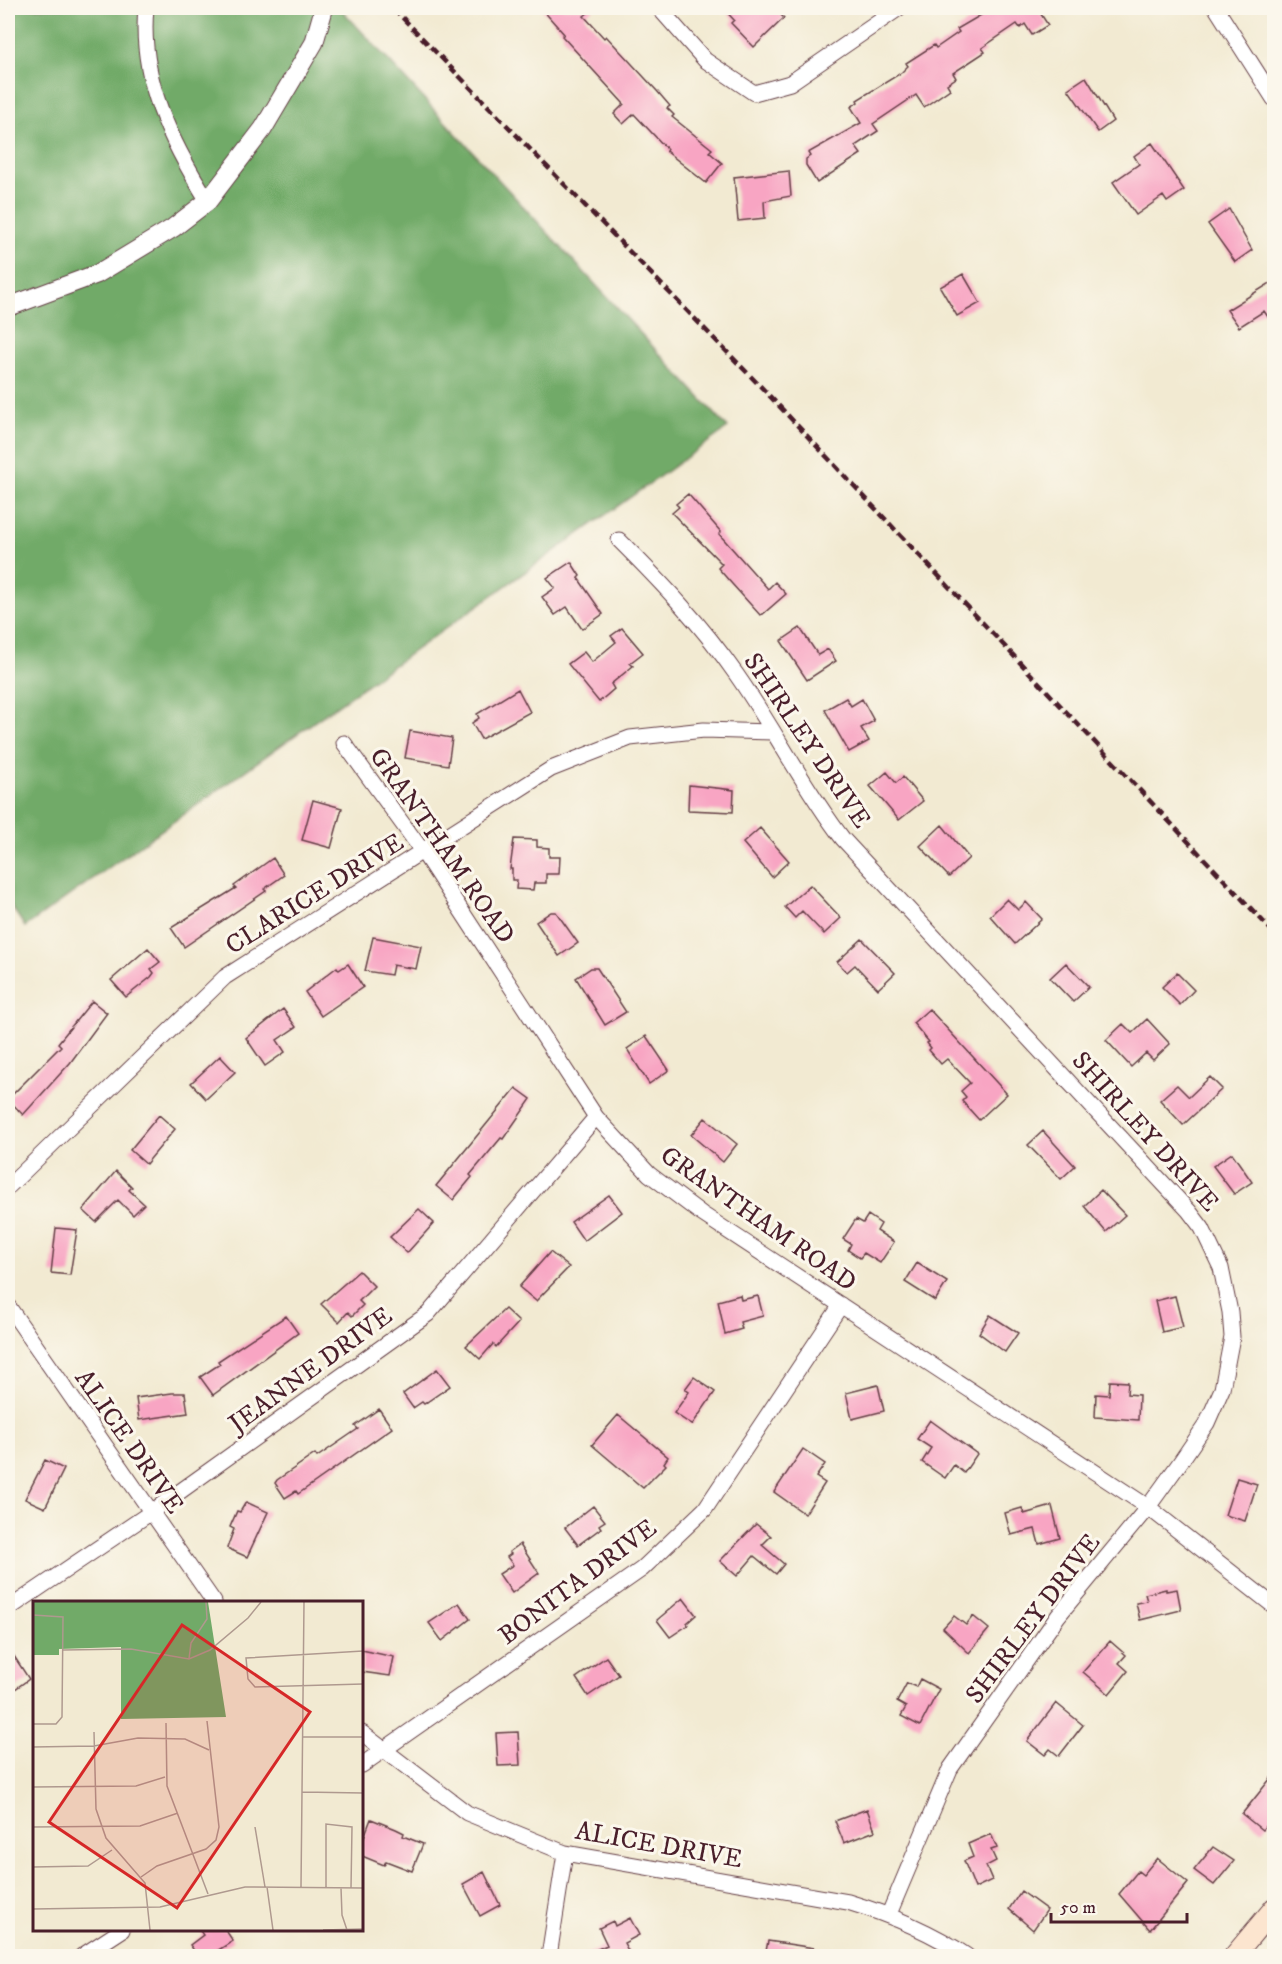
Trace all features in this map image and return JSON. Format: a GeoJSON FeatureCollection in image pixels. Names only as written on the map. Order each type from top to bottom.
{"type":"FeatureCollection","features":[{"type":"Feature","properties":{"kind":"main road"},"geometry":{"type":"LineString","coordinates":[[1234,1956],[1268,1929],[1275,1908]]}},
{"type":"Feature","properties":{"kind":"street"},"geometry":{"type":"LineString","coordinates":[[146,8],[149,79],[183,161],[208,201]]}},
{"type":"Feature","properties":{"kind":"street"},"geometry":{"type":"LineString","coordinates":[[8,307],[98,274],[173,228],[208,201],[262,129],[314,43],[324,8]]}},
{"type":"Feature","properties":{"kind":"street"},"geometry":{"type":"LineString","coordinates":[[659,8],[705,60],[754,93],[789,83],[899,8]]}},
{"type":"Feature","properties":{"kind":"street"},"geometry":{"type":"LineString","coordinates":[[1216,8],[1275,99]]}},
{"type":"Feature","properties":{"kind":"street","name":"SHIRLEY DRIVE"},"geometry":{"type":"LineString","coordinates":[[620,540],[676,598],[716,646],[817,805],[851,848],[1177,1196],[1202,1228],[1221,1268],[1230,1312],[1232,1337],[1227,1372],[1206,1423],[1148,1508],[1058,1616],[950,1769],[889,1914]]}},
{"type":"Feature","properties":{"kind":"street","name":"CLARICE DRIVE"},"geometry":{"type":"LineString","coordinates":[[8,1186],[225,977],[551,769],[630,738],[704,730],[772,732]]}},
{"type":"Feature","properties":{"kind":"street","name":"GRANTHAM ROAD"},"geometry":{"type":"LineString","coordinates":[[344,743],[423,852],[596,1118],[649,1174],[702,1214],[1148,1508],[1275,1606]]}},
{"type":"Feature","properties":{"kind":"street","name":"JEANNE DRIVE"},"geometry":{"type":"LineString","coordinates":[[8,1609],[150,1513],[428,1314],[596,1118]]}},
{"type":"Feature","properties":{"kind":"street","name":"BONITA DRIVE"},"geometry":{"type":"LineString","coordinates":[[363,1764],[642,1569],[705,1509],[841,1305]]}},
{"type":"Feature","properties":{"kind":"street","name":"ALICE DRIVE"},"geometry":{"type":"LineString","coordinates":[[8,1306],[213,1601]]}},
{"type":"Feature","properties":{"kind":"street","name":"ALICE DRIVE"},"geometry":{"type":"LineString","coordinates":[[363,1734],[467,1813],[565,1853],[848,1902],[889,1914],[942,1940],[967,1956]]}},
{"type":"Feature","properties":{"kind":"street"},"geometry":{"type":"LineString","coordinates":[[549,1956],[565,1853]]}},
{"type":"Feature","properties":{"kind":"street"},"geometry":{"type":"LineString","coordinates":[[82,1956],[119,1931]]}},
{"type":"Feature","properties":{"kind":"green space"},"geometry":{"type":"Polygon","coordinates":[[[8,8],[340,8],[728,428],[25,927],[8,901],[8,8]]]}},
{"type":"Feature","properties":{"kind":"building"},"geometry":{"type":"Polygon","coordinates":[[[541,8],[594,8],[584,16],[604,38],[606,36],[657,91],[670,106],[667,108],[674,115],[672,117],[712,149],[709,152],[722,163],[706,183],[666,151],[667,149],[634,114],[623,124],[614,114],[624,104],[562,36],[564,34],[541,8]]]}},
{"type":"Feature","properties":{"kind":"building"},"geometry":{"type":"Polygon","coordinates":[[[723,8],[774,8],[784,18],[754,47],[731,23],[734,20],[723,8]]]}},
{"type":"Feature","properties":{"kind":"building"},"geometry":{"type":"Polygon","coordinates":[[[993,8],[1037,8],[1048,25],[1032,35],[1025,24],[1020,28],[1017,24],[982,48],[985,52],[953,73],[956,78],[947,84],[950,89],[924,107],[916,95],[873,124],[878,131],[855,146],[861,154],[817,183],[806,165],[806,159],[810,156],[808,153],[861,123],[851,107],[858,102],[857,100],[901,73],[908,66],[906,63],[934,45],[936,48],[959,32],[957,29],[993,8]]]}},
{"type":"Feature","properties":{"kind":"building"},"geometry":{"type":"Polygon","coordinates":[[[1086,77],[1113,121],[1098,132],[1068,89],[1086,77]]]}},
{"type":"Feature","properties":{"kind":"building"},"geometry":{"type":"Polygon","coordinates":[[[1152,143],[1184,190],[1167,202],[1163,196],[1136,215],[1113,182],[1139,164],[1134,156],[1152,143]]]}},
{"type":"Feature","properties":{"kind":"building"},"geometry":{"type":"Polygon","coordinates":[[[789,171],[791,196],[764,201],[765,218],[738,221],[734,177],[789,171]]]}},
{"type":"Feature","properties":{"kind":"building"},"geometry":{"type":"Polygon","coordinates":[[[1229,209],[1252,250],[1235,262],[1208,224],[1229,209]]]}},
{"type":"Feature","properties":{"kind":"building"},"geometry":{"type":"Polygon","coordinates":[[[963,274],[980,303],[957,316],[940,287],[963,274]]]}},
{"type":"Feature","properties":{"kind":"building"},"geometry":{"type":"Polygon","coordinates":[[[1275,280],[1275,327],[1264,311],[1239,327],[1227,310],[1275,280]]]}},
{"type":"Feature","properties":{"kind":"building"},"geometry":{"type":"Polygon","coordinates":[[[688,494],[721,532],[719,534],[768,589],[775,582],[786,594],[763,614],[760,615],[718,568],[722,564],[672,513],[679,507],[676,504],[688,494]]]}},
{"type":"Feature","properties":{"kind":"building"},"geometry":{"type":"Polygon","coordinates":[[[571,562],[580,576],[578,578],[603,614],[582,629],[567,607],[555,615],[542,597],[555,588],[547,578],[571,562]]]}},
{"type":"Feature","properties":{"kind":"building"},"geometry":{"type":"Polygon","coordinates":[[[622,628],[643,653],[630,663],[633,666],[611,684],[614,689],[599,702],[568,664],[584,652],[592,662],[616,642],[611,636],[622,628]]]}},
{"type":"Feature","properties":{"kind":"building"},"geometry":{"type":"Polygon","coordinates":[[[800,628],[818,655],[828,649],[836,661],[807,680],[781,641],[800,628]]]}},
{"type":"Feature","properties":{"kind":"building"},"geometry":{"type":"Polygon","coordinates":[[[518,689],[530,712],[481,739],[472,723],[479,718],[477,714],[518,689]]]}},
{"type":"Feature","properties":{"kind":"building"},"geometry":{"type":"Polygon","coordinates":[[[846,698],[851,706],[862,699],[874,721],[861,728],[869,741],[849,752],[825,710],[846,698]]]}},
{"type":"Feature","properties":{"kind":"building"},"geometry":{"type":"Polygon","coordinates":[[[410,731],[452,738],[448,765],[405,758],[410,731]]]}},
{"type":"Feature","properties":{"kind":"building"},"geometry":{"type":"Polygon","coordinates":[[[887,772],[896,783],[903,777],[923,801],[899,820],[870,786],[887,772]]]}},
{"type":"Feature","properties":{"kind":"building"},"geometry":{"type":"Polygon","coordinates":[[[689,785],[734,790],[733,812],[688,810],[689,785]]]}},
{"type":"Feature","properties":{"kind":"building"},"geometry":{"type":"Polygon","coordinates":[[[313,800],[342,808],[331,848],[302,840],[313,800]]]}},
{"type":"Feature","properties":{"kind":"building"},"geometry":{"type":"Polygon","coordinates":[[[942,825],[969,858],[949,877],[920,846],[942,825]]]}},
{"type":"Feature","properties":{"kind":"building"},"geometry":{"type":"Polygon","coordinates":[[[760,828],[789,861],[772,877],[743,843],[760,828]]]}},
{"type":"Feature","properties":{"kind":"building"},"geometry":{"type":"Polygon","coordinates":[[[514,839],[537,840],[537,847],[549,848],[549,857],[560,857],[559,874],[546,874],[546,883],[534,883],[533,890],[516,889],[517,880],[512,880],[512,869],[510,869],[514,839]]]}},
{"type":"Feature","properties":{"kind":"building"},"geometry":{"type":"Polygon","coordinates":[[[273,858],[284,875],[264,889],[266,891],[184,947],[171,928],[236,888],[234,886],[273,858]]]}},
{"type":"Feature","properties":{"kind":"building"},"geometry":{"type":"Polygon","coordinates":[[[810,885],[841,918],[824,934],[802,911],[795,918],[785,907],[810,885]]]}},
{"type":"Feature","properties":{"kind":"building"},"geometry":{"type":"Polygon","coordinates":[[[1007,899],[1018,910],[1026,902],[1042,919],[1015,944],[990,916],[1007,899]]]}},
{"type":"Feature","properties":{"kind":"building"},"geometry":{"type":"Polygon","coordinates":[[[551,912],[556,912],[578,943],[559,956],[536,922],[551,912]]]}},
{"type":"Feature","properties":{"kind":"building"},"geometry":{"type":"Polygon","coordinates":[[[373,937],[421,946],[416,969],[393,965],[391,975],[365,971],[373,937]]]}},
{"type":"Feature","properties":{"kind":"building"},"geometry":{"type":"Polygon","coordinates":[[[862,939],[895,973],[878,989],[855,965],[847,972],[837,962],[862,939]]]}},
{"type":"Feature","properties":{"kind":"building"},"geometry":{"type":"Polygon","coordinates":[[[148,948],[160,962],[151,969],[154,973],[151,977],[126,997],[111,980],[148,948]]]}},
{"type":"Feature","properties":{"kind":"building"},"geometry":{"type":"Polygon","coordinates":[[[1066,963],[1089,987],[1073,1002],[1050,978],[1066,963]]]}},
{"type":"Feature","properties":{"kind":"building"},"geometry":{"type":"Polygon","coordinates":[[[348,964],[363,987],[321,1016],[305,992],[337,967],[339,970],[348,964]]]}},
{"type":"Feature","properties":{"kind":"building"},"geometry":{"type":"Polygon","coordinates":[[[591,968],[597,968],[626,1012],[605,1025],[576,978],[591,968]]]}},
{"type":"Feature","properties":{"kind":"building"},"geometry":{"type":"Polygon","coordinates":[[[1177,973],[1194,990],[1180,1005],[1162,987],[1177,973]]]}},
{"type":"Feature","properties":{"kind":"building"},"geometry":{"type":"Polygon","coordinates":[[[92,1001],[107,1013],[70,1063],[23,1115],[8,1099],[61,1046],[58,1043],[92,1001]]]}},
{"type":"Feature","properties":{"kind":"building"},"geometry":{"type":"Polygon","coordinates":[[[283,1009],[296,1027],[277,1040],[285,1052],[265,1066],[246,1038],[283,1009]]]}},
{"type":"Feature","properties":{"kind":"building"},"geometry":{"type":"Polygon","coordinates":[[[929,1009],[1007,1094],[979,1120],[962,1101],[966,1097],[961,1091],[970,1083],[947,1059],[941,1064],[929,1050],[931,1048],[927,1043],[929,1042],[913,1023],[929,1009]]]}},
{"type":"Feature","properties":{"kind":"building"},"geometry":{"type":"Polygon","coordinates":[[[1147,1019],[1170,1044],[1153,1060],[1146,1053],[1131,1067],[1106,1040],[1123,1024],[1132,1033],[1147,1019]]]}},
{"type":"Feature","properties":{"kind":"building"},"geometry":{"type":"Polygon","coordinates":[[[646,1036],[669,1070],[649,1084],[627,1049],[646,1036]]]}},
{"type":"Feature","properties":{"kind":"building"},"geometry":{"type":"Polygon","coordinates":[[[220,1056],[235,1072],[206,1099],[191,1083],[220,1056]]]}},
{"type":"Feature","properties":{"kind":"building"},"geometry":{"type":"Polygon","coordinates":[[[1210,1077],[1222,1089],[1183,1125],[1160,1100],[1177,1085],[1189,1097],[1210,1077]]]}},
{"type":"Feature","properties":{"kind":"building"},"geometry":{"type":"Polygon","coordinates":[[[516,1088],[531,1099],[503,1139],[501,1138],[470,1175],[472,1177],[453,1200],[436,1186],[516,1088]]]}},
{"type":"Feature","properties":{"kind":"building"},"geometry":{"type":"Polygon","coordinates":[[[159,1115],[175,1129],[146,1164],[130,1150],[159,1115]]]}},
{"type":"Feature","properties":{"kind":"building"},"geometry":{"type":"Polygon","coordinates":[[[705,1118],[737,1144],[723,1162],[691,1135],[705,1118]]]}},
{"type":"Feature","properties":{"kind":"building"},"geometry":{"type":"Polygon","coordinates":[[[1043,1131],[1075,1166],[1061,1179],[1028,1145],[1043,1131]]]}},
{"type":"Feature","properties":{"kind":"building"},"geometry":{"type":"Polygon","coordinates":[[[1232,1153],[1252,1182],[1234,1194],[1213,1166],[1232,1153]]]}},
{"type":"Feature","properties":{"kind":"building"},"geometry":{"type":"Polygon","coordinates":[[[116,1171],[132,1187],[129,1190],[144,1204],[133,1215],[118,1200],[96,1222],[83,1210],[116,1171]]]}},
{"type":"Feature","properties":{"kind":"building"},"geometry":{"type":"Polygon","coordinates":[[[1101,1190],[1125,1215],[1106,1232],[1084,1206],[1101,1190]]]}},
{"type":"Feature","properties":{"kind":"building"},"geometry":{"type":"Polygon","coordinates":[[[609,1195],[622,1212],[584,1241],[571,1222],[609,1195]]]}},
{"type":"Feature","properties":{"kind":"building"},"geometry":{"type":"Polygon","coordinates":[[[419,1209],[434,1223],[407,1253],[390,1237],[419,1209]]]}},
{"type":"Feature","properties":{"kind":"building"},"geometry":{"type":"Polygon","coordinates":[[[868,1215],[881,1224],[877,1231],[894,1242],[880,1263],[864,1253],[860,1258],[848,1250],[851,1244],[843,1239],[856,1219],[863,1223],[868,1215]]]}},
{"type":"Feature","properties":{"kind":"building"},"geometry":{"type":"Polygon","coordinates":[[[56,1228],[77,1230],[70,1275],[51,1273],[56,1228]]]}},
{"type":"Feature","properties":{"kind":"building"},"geometry":{"type":"Polygon","coordinates":[[[550,1252],[569,1267],[536,1301],[519,1287],[550,1252]]]}},
{"type":"Feature","properties":{"kind":"building"},"geometry":{"type":"Polygon","coordinates":[[[917,1263],[947,1282],[935,1301],[905,1282],[917,1263]]]}},
{"type":"Feature","properties":{"kind":"building"},"geometry":{"type":"Polygon","coordinates":[[[359,1271],[374,1286],[359,1301],[363,1305],[352,1316],[348,1312],[339,1322],[321,1304],[359,1271]]]}},
{"type":"Feature","properties":{"kind":"building"},"geometry":{"type":"Polygon","coordinates":[[[740,1295],[741,1300],[758,1296],[763,1316],[740,1322],[742,1329],[725,1334],[718,1301],[740,1295]]]}},
{"type":"Feature","properties":{"kind":"building"},"geometry":{"type":"Polygon","coordinates":[[[1175,1296],[1183,1327],[1162,1332],[1155,1301],[1175,1296]]]}},
{"type":"Feature","properties":{"kind":"building"},"geometry":{"type":"Polygon","coordinates":[[[505,1309],[519,1322],[496,1347],[493,1344],[480,1359],[466,1346],[505,1309]]]}},
{"type":"Feature","properties":{"kind":"building"},"geometry":{"type":"Polygon","coordinates":[[[990,1315],[1018,1333],[1005,1352],[979,1333],[990,1315]]]}},
{"type":"Feature","properties":{"kind":"building"},"geometry":{"type":"Polygon","coordinates":[[[286,1316],[298,1333],[213,1395],[200,1377],[220,1364],[218,1361],[286,1316]]]}},
{"type":"Feature","properties":{"kind":"building"},"geometry":{"type":"Polygon","coordinates":[[[437,1369],[450,1386],[424,1404],[422,1402],[413,1408],[403,1394],[437,1369]]]}},
{"type":"Feature","properties":{"kind":"building"},"geometry":{"type":"Polygon","coordinates":[[[694,1377],[715,1392],[692,1425],[674,1413],[689,1392],[685,1389],[694,1377]]]}},
{"type":"Feature","properties":{"kind":"building"},"geometry":{"type":"Polygon","coordinates":[[[1110,1381],[1128,1382],[1127,1394],[1139,1395],[1138,1420],[1095,1417],[1096,1394],[1109,1395],[1110,1381]]]}},
{"type":"Feature","properties":{"kind":"building"},"geometry":{"type":"Polygon","coordinates":[[[878,1385],[884,1411],[852,1419],[846,1393],[878,1385]]]}},
{"type":"Feature","properties":{"kind":"building"},"geometry":{"type":"Polygon","coordinates":[[[185,1393],[188,1413],[139,1420],[136,1398],[185,1393]]]}},
{"type":"Feature","properties":{"kind":"building"},"geometry":{"type":"Polygon","coordinates":[[[379,1409],[392,1428],[298,1494],[296,1491],[285,1498],[275,1483],[277,1480],[315,1454],[317,1457],[358,1429],[355,1426],[379,1409]]]}},
{"type":"Feature","properties":{"kind":"building"},"geometry":{"type":"Polygon","coordinates":[[[618,1415],[668,1457],[664,1463],[666,1465],[643,1488],[592,1445],[618,1415]]]}},
{"type":"Feature","properties":{"kind":"building"},"geometry":{"type":"Polygon","coordinates":[[[930,1420],[977,1454],[964,1473],[954,1465],[945,1478],[922,1462],[931,1448],[917,1439],[930,1420]]]}},
{"type":"Feature","properties":{"kind":"building"},"geometry":{"type":"Polygon","coordinates":[[[803,1449],[825,1464],[816,1477],[825,1483],[805,1514],[774,1492],[803,1449]]]}},
{"type":"Feature","properties":{"kind":"building"},"geometry":{"type":"Polygon","coordinates":[[[45,1460],[64,1469],[45,1508],[25,1499],[45,1460]]]}},
{"type":"Feature","properties":{"kind":"building"},"geometry":{"type":"Polygon","coordinates":[[[1237,1478],[1257,1484],[1245,1521],[1225,1515],[1237,1478]]]}},
{"type":"Feature","properties":{"kind":"building"},"geometry":{"type":"Polygon","coordinates":[[[246,1502],[268,1512],[247,1557],[227,1548],[234,1529],[230,1527],[237,1511],[240,1512],[246,1502]]]}},
{"type":"Feature","properties":{"kind":"building"},"geometry":{"type":"Polygon","coordinates":[[[593,1506],[605,1521],[599,1525],[601,1528],[578,1545],[565,1528],[593,1506]]]}},
{"type":"Feature","properties":{"kind":"building"},"geometry":{"type":"Polygon","coordinates":[[[1052,1506],[1060,1538],[1039,1544],[1035,1529],[1011,1535],[1005,1513],[1022,1508],[1024,1514],[1052,1506]]]}},
{"type":"Feature","properties":{"kind":"building"},"geometry":{"type":"Polygon","coordinates":[[[756,1524],[771,1536],[762,1545],[784,1564],[776,1574],[754,1556],[737,1576],[720,1561],[756,1524]]]}},
{"type":"Feature","properties":{"kind":"building"},"geometry":{"type":"Polygon","coordinates":[[[520,1544],[539,1573],[512,1593],[499,1574],[513,1565],[507,1557],[511,1554],[509,1552],[520,1544]]]}},
{"type":"Feature","properties":{"kind":"building"},"geometry":{"type":"Polygon","coordinates":[[[1166,1589],[1166,1591],[1177,1589],[1181,1610],[1140,1620],[1136,1603],[1147,1601],[1145,1594],[1166,1589]]]}},
{"type":"Feature","properties":{"kind":"building"},"geometry":{"type":"Polygon","coordinates":[[[683,1598],[696,1615],[687,1623],[688,1625],[670,1637],[657,1620],[683,1598]]]}},
{"type":"Feature","properties":{"kind":"building"},"geometry":{"type":"Polygon","coordinates":[[[459,1603],[470,1619],[442,1641],[429,1623],[459,1603]]]}},
{"type":"Feature","properties":{"kind":"building"},"geometry":{"type":"Polygon","coordinates":[[[954,1616],[966,1625],[973,1616],[989,1629],[969,1653],[943,1628],[954,1616]]]}},
{"type":"Feature","properties":{"kind":"building"},"geometry":{"type":"Polygon","coordinates":[[[1110,1641],[1126,1655],[1119,1663],[1128,1671],[1109,1694],[1083,1672],[1110,1641]]]}},
{"type":"Feature","properties":{"kind":"building"},"geometry":{"type":"Polygon","coordinates":[[[8,1647],[29,1679],[8,1694],[8,1647]]]}},
{"type":"Feature","properties":{"kind":"building"},"geometry":{"type":"Polygon","coordinates":[[[363,1650],[394,1657],[390,1676],[363,1672],[363,1650]]]}},
{"type":"Feature","properties":{"kind":"building"},"geometry":{"type":"Polygon","coordinates":[[[606,1657],[619,1675],[588,1696],[576,1678],[606,1657]]]}},
{"type":"Feature","properties":{"kind":"building"},"geometry":{"type":"Polygon","coordinates":[[[920,1679],[939,1689],[920,1726],[901,1716],[906,1707],[897,1702],[907,1683],[916,1687],[920,1679]]]}},
{"type":"Feature","properties":{"kind":"building"},"geometry":{"type":"Polygon","coordinates":[[[1056,1703],[1083,1725],[1059,1756],[1050,1749],[1045,1755],[1027,1741],[1056,1703]]]}},
{"type":"Feature","properties":{"kind":"building"},"geometry":{"type":"Polygon","coordinates":[[[518,1732],[520,1765],[498,1766],[496,1733],[518,1732]]]}},
{"type":"Feature","properties":{"kind":"building"},"geometry":{"type":"Polygon","coordinates":[[[1275,1773],[1275,1815],[1262,1830],[1242,1814],[1275,1773]]]}},
{"type":"Feature","properties":{"kind":"building"},"geometry":{"type":"Polygon","coordinates":[[[867,1809],[875,1831],[844,1843],[835,1821],[867,1809]]]}},
{"type":"Feature","properties":{"kind":"building"},"geometry":{"type":"Polygon","coordinates":[[[371,1819],[396,1829],[404,1833],[403,1836],[423,1844],[412,1871],[386,1861],[384,1865],[363,1856],[363,1839],[371,1819]]]}},
{"type":"Feature","properties":{"kind":"building"},"geometry":{"type":"Polygon","coordinates":[[[991,1834],[997,1848],[991,1850],[996,1861],[986,1866],[992,1880],[975,1888],[964,1861],[973,1857],[968,1844],[991,1834]]]}},
{"type":"Feature","properties":{"kind":"building"},"geometry":{"type":"Polygon","coordinates":[[[1213,1847],[1234,1861],[1214,1885],[1194,1870],[1213,1847]]]}},
{"type":"Feature","properties":{"kind":"building"},"geometry":{"type":"Polygon","coordinates":[[[1157,1858],[1188,1883],[1150,1930],[1119,1894],[1138,1871],[1143,1875],[1157,1858]]]}},
{"type":"Feature","properties":{"kind":"building"},"geometry":{"type":"Polygon","coordinates":[[[484,1872],[500,1905],[480,1916],[463,1884],[484,1872]]]}},
{"type":"Feature","properties":{"kind":"building"},"geometry":{"type":"Polygon","coordinates":[[[1021,1891],[1047,1910],[1033,1930],[1009,1909],[1021,1891]]]}},
{"type":"Feature","properties":{"kind":"building"},"geometry":{"type":"Polygon","coordinates":[[[630,1918],[639,1935],[624,1943],[631,1956],[582,1956],[607,1945],[599,1928],[613,1921],[615,1926],[630,1918]]]}},
{"type":"Feature","properties":{"kind":"building"},"geometry":{"type":"Polygon","coordinates":[[[200,1931],[226,1931],[233,1941],[209,1956],[198,1956],[190,1945],[203,1935],[200,1931]]]}},
{"type":"Feature","properties":{"kind":"building"},"geometry":{"type":"Polygon","coordinates":[[[768,1941],[814,1948],[814,1956],[765,1956],[768,1941]]]}},
{"type":"Feature","properties":{"kind":"railway"},"geometry":{"type":"LineString","coordinates":[[393,8],[765,391],[1274,933]]}}]}
